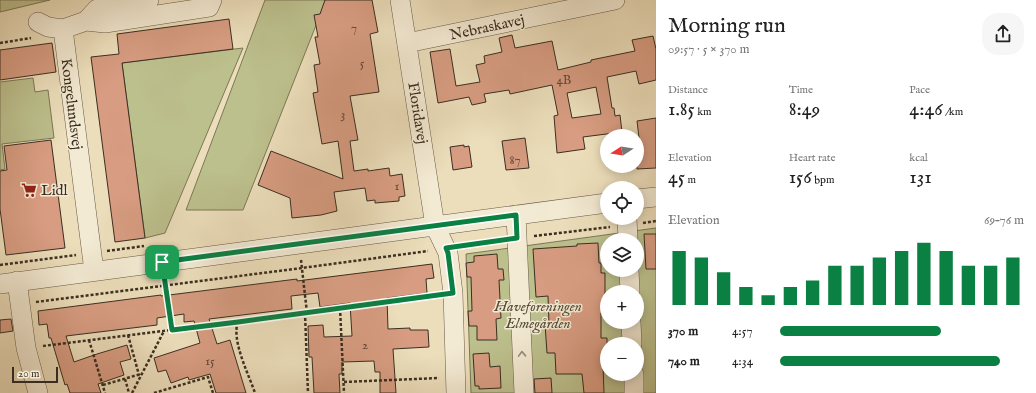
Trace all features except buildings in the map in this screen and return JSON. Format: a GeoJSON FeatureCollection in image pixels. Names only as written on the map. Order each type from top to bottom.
{"type":"FeatureCollection","features":[{"type":"Feature","properties":{"kind":"street"},"geometry":{"type":"LineString","coordinates":[[86,21],[97,9],[149,0]]}},
{"type":"Feature","properties":{"kind":"street"},"geometry":{"type":"LineString","coordinates":[[38,22],[63,29],[86,21],[105,22],[209,7],[212,0]]}},
{"type":"Feature","properties":{"kind":"street","name":"Floridavej"},"geometry":{"type":"LineString","coordinates":[[400,0],[435,226],[448,253],[453,293],[456,385]]}},
{"type":"Feature","properties":{"kind":"street","name":"Nebraskavej"},"geometry":{"type":"LineString","coordinates":[[407,43],[615,0]]}},
{"type":"Feature","properties":{"kind":"street","name":"Kongelundsvej"},"geometry":{"type":"LineString","coordinates":[[63,29],[94,271]]}},
{"type":"Feature","properties":{"kind":"street"},"geometry":{"type":"LineString","coordinates":[[644,198],[656,197]]}},
{"type":"Feature","properties":{"kind":"street"},"geometry":{"type":"LineString","coordinates":[[38,393],[26,348],[20,304],[8,282],[600,204]]}},
{"type":"Feature","properties":{"kind":"street"},"geometry":{"type":"LineString","coordinates":[[516,215],[524,393]]}},
{"type":"Feature","properties":{"kind":"street"},"geometry":{"type":"LineString","coordinates":[[634,381],[634,393]]}},
{"type":"Feature","properties":{"kind":"path"},"geometry":{"type":"LineString","coordinates":[[0,43],[33,38],[38,22]]}},
{"type":"Feature","properties":{"kind":"path"},"geometry":{"type":"LineString","coordinates":[[20,304],[302,268],[517,238],[627,228],[656,221]]}},
{"type":"Feature","properties":{"kind":"path"},"geometry":{"type":"LineString","coordinates":[[299,244],[306,313],[308,393]]}},
{"type":"Feature","properties":{"kind":"path"},"geometry":{"type":"LineString","coordinates":[[162,262],[172,330]]}},
{"type":"Feature","properties":{"kind":"path"},"geometry":{"type":"LineString","coordinates":[[26,348],[238,322],[453,293]]}},
{"type":"Feature","properties":{"kind":"path"},"geometry":{"type":"LineString","coordinates":[[340,308],[344,393]]}},
{"type":"Feature","properties":{"kind":"path"},"geometry":{"type":"LineString","coordinates":[[238,322],[236,336],[241,355],[255,393]]}},
{"type":"Feature","properties":{"kind":"path"},"geometry":{"type":"LineString","coordinates":[[131,393],[164,331]]}},
{"type":"Feature","properties":{"kind":"path"},"geometry":{"type":"LineString","coordinates":[[128,335],[140,375]]}},
{"type":"Feature","properties":{"kind":"path"},"geometry":{"type":"LineString","coordinates":[[89,340],[105,393]]}},
{"type":"Feature","properties":{"kind":"path"},"geometry":{"type":"LineString","coordinates":[[103,385],[140,375]]}},
{"type":"Feature","properties":{"kind":"path"},"geometry":{"type":"LineString","coordinates":[[154,393],[208,377],[213,393]]}},
{"type":"Feature","properties":{"kind":"path"},"geometry":{"type":"LineString","coordinates":[[125,379],[131,393]]}},
{"type":"Feature","properties":{"kind":"path"},"geometry":{"type":"LineString","coordinates":[[344,382],[456,385]]}},
{"type":"Feature","properties":{"kind":"path"},"geometry":{"type":"LineString","coordinates":[[167,389],[168,393]]}},
{"type":"Feature","properties":{"kind":"green space"},"geometry":{"type":"Polygon","coordinates":[[[0,0],[50,0],[0,12],[0,0]]]}},
{"type":"Feature","properties":{"kind":"green space"},"geometry":{"type":"Polygon","coordinates":[[[265,0],[326,0],[243,210],[186,210],[265,0]]]}},
{"type":"Feature","properties":{"kind":"green space"},"geometry":{"type":"Polygon","coordinates":[[[243,48],[165,233],[145,238],[122,63],[243,48]]]}},
{"type":"Feature","properties":{"kind":"green space"},"geometry":{"type":"Polygon","coordinates":[[[33,78],[35,92],[48,90],[54,138],[2,144],[5,169],[0,170],[0,82],[33,78]]]}},
{"type":"Feature","properties":{"kind":"green space","name":"Haveforeningen Elmegården"},"geometry":{"type":"Polygon","coordinates":[[[656,228],[656,393],[471,393],[466,254],[600,236],[600,277],[644,277],[644,233],[619,233],[656,228]]]}},
{"type":"Feature","properties":{"kind":"place","name":"Lidl"},"geometry":{"type":"Point","coordinates":[29,190]}},
{"type":"Feature","properties":{"kind":"route"},"geometry":{"type":"LineString","coordinates":[[516,215],[517,238],[446,248],[448,253],[453,293],[238,322],[172,330],[162,262],[516,215]]}}]}
